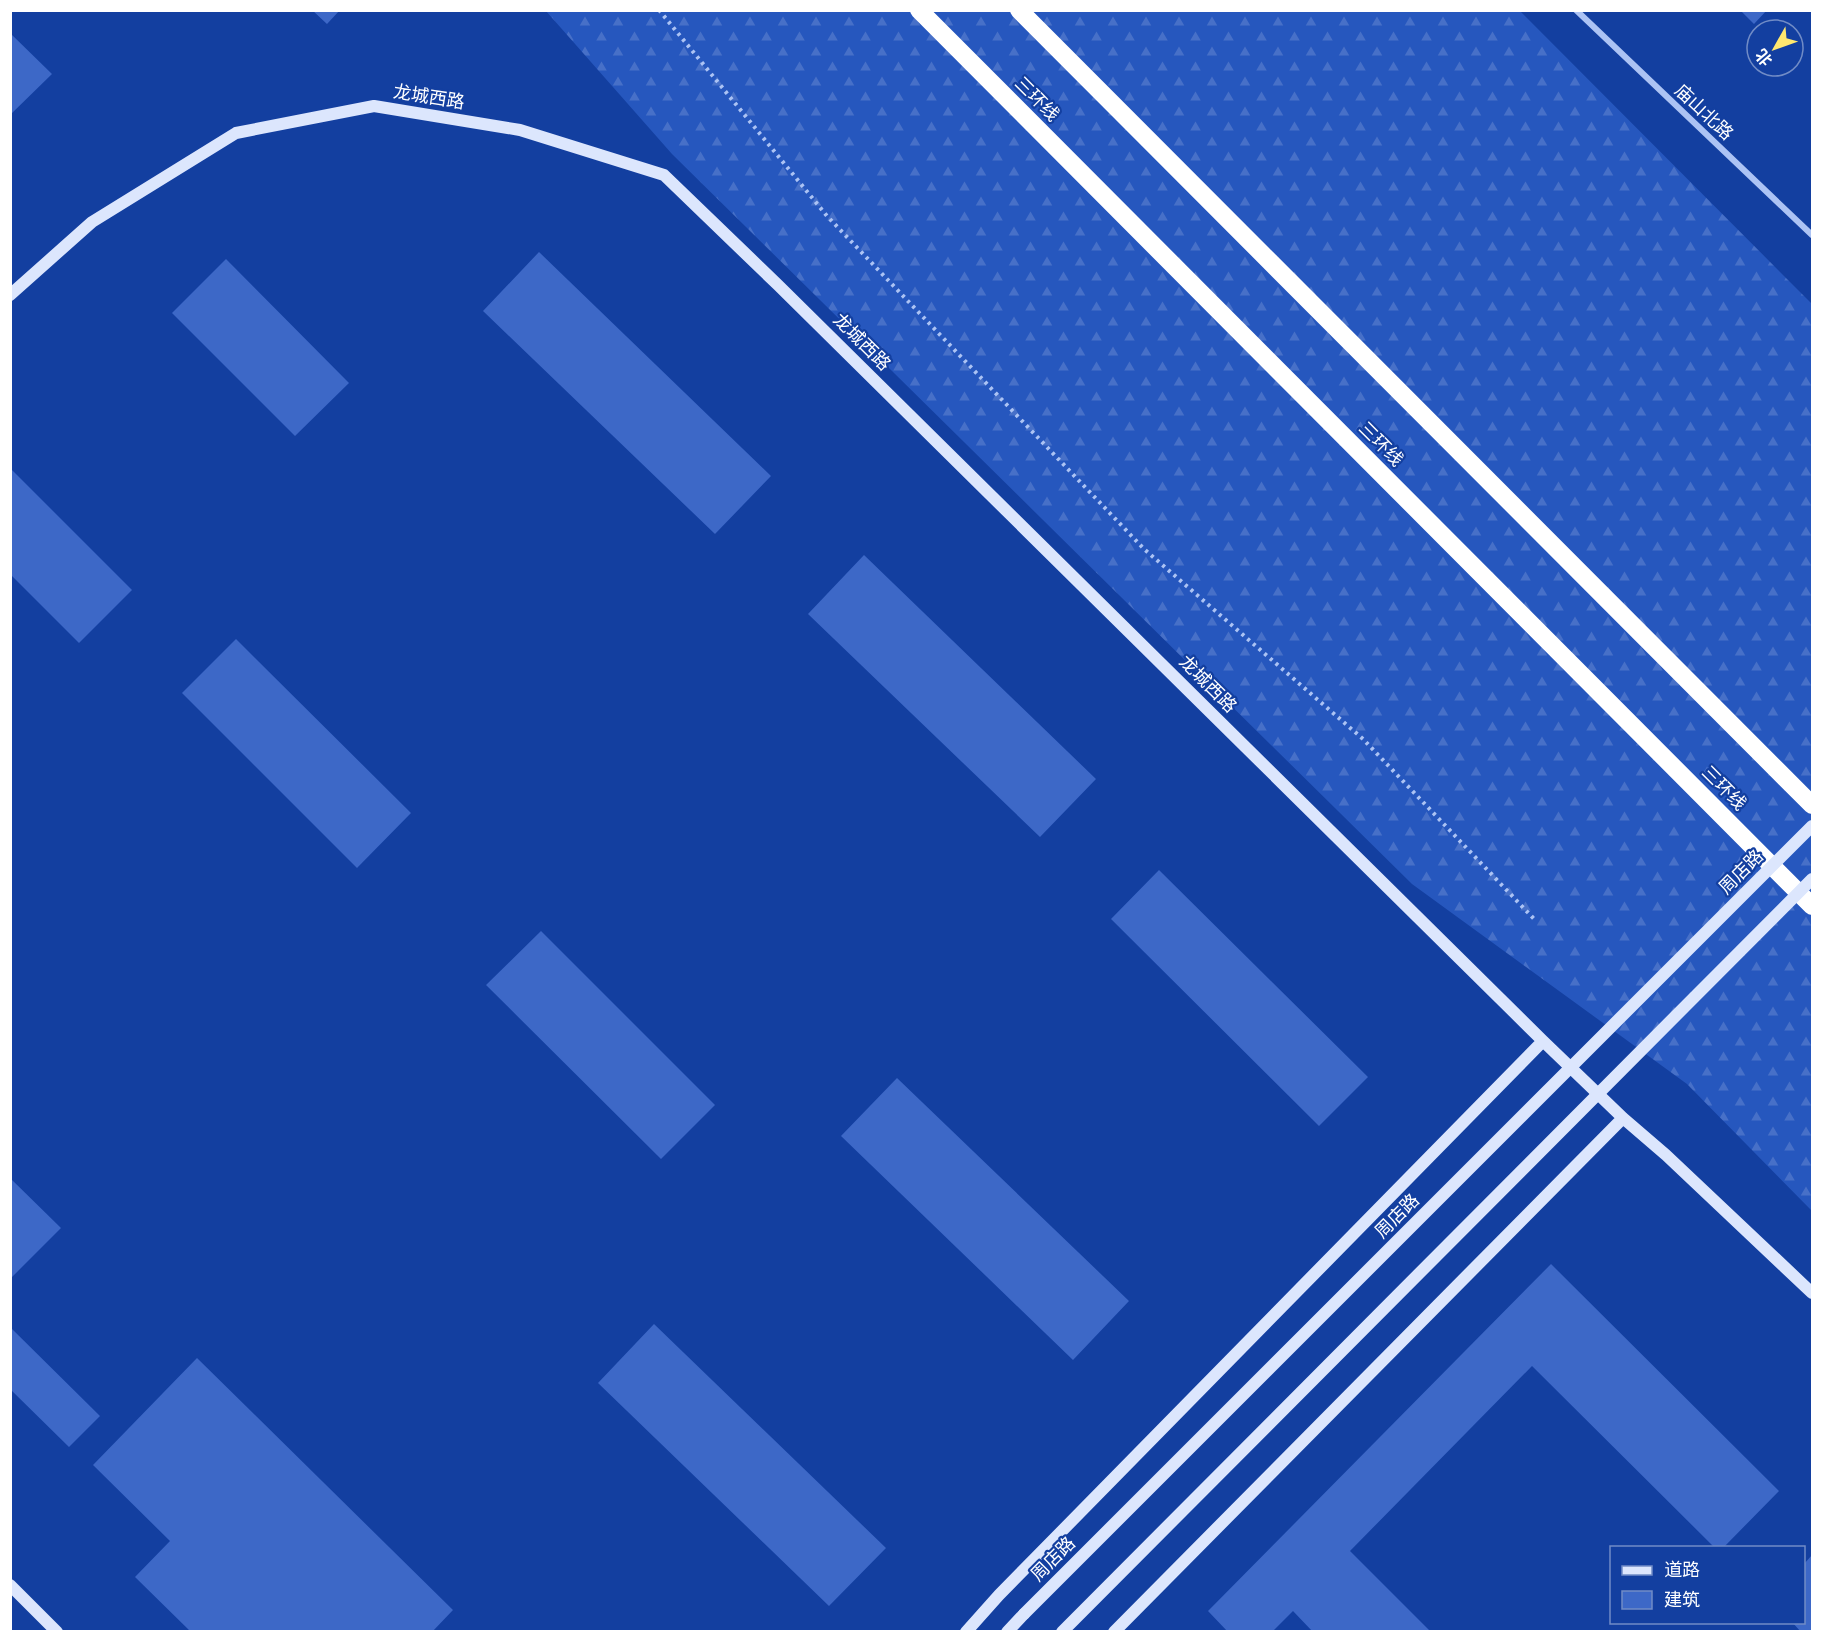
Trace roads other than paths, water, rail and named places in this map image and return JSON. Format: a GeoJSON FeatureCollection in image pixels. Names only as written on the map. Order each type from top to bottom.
{"type":"FeatureCollection","features":[{"type":"Feature","properties":{"kind":"highway","name":"三环线"},"geometry":{"type":"LineString","coordinates":[[919,10],[1812,906]]}},
{"type":"Feature","properties":{"kind":"highway"},"geometry":{"type":"LineString","coordinates":[[1019,10],[1812,805]]}},
{"type":"Feature","properties":{"kind":"street","name":"庙山北路"},"geometry":{"type":"LineString","coordinates":[[1576,10],[1812,235]]}},
{"type":"Feature","properties":{"kind":"street","name":"龙城西路"},"geometry":{"type":"LineString","coordinates":[[10,294],[92,222],[236,133],[363,108],[374,106],[520,130],[664,175],[1623,1118],[1666,1155],[1812,1293]]}},
{"type":"Feature","properties":{"kind":"street","name":"周店路"},"geometry":{"type":"LineString","coordinates":[[1007,1632],[1812,826]]}},
{"type":"Feature","properties":{"kind":"street"},"geometry":{"type":"LineString","coordinates":[[1062,1632],[1812,879]]}},
{"type":"Feature","properties":{"kind":"street"},"geometry":{"type":"LineString","coordinates":[[966,1632],[1039,1553],[1544,1041]]}},
{"type":"Feature","properties":{"kind":"street"},"geometry":{"type":"LineString","coordinates":[[1114,1632],[1623,1118]]}},
{"type":"Feature","properties":{"kind":"street"},"geometry":{"type":"LineString","coordinates":[[10,1585],[57,1632]]}}]}
